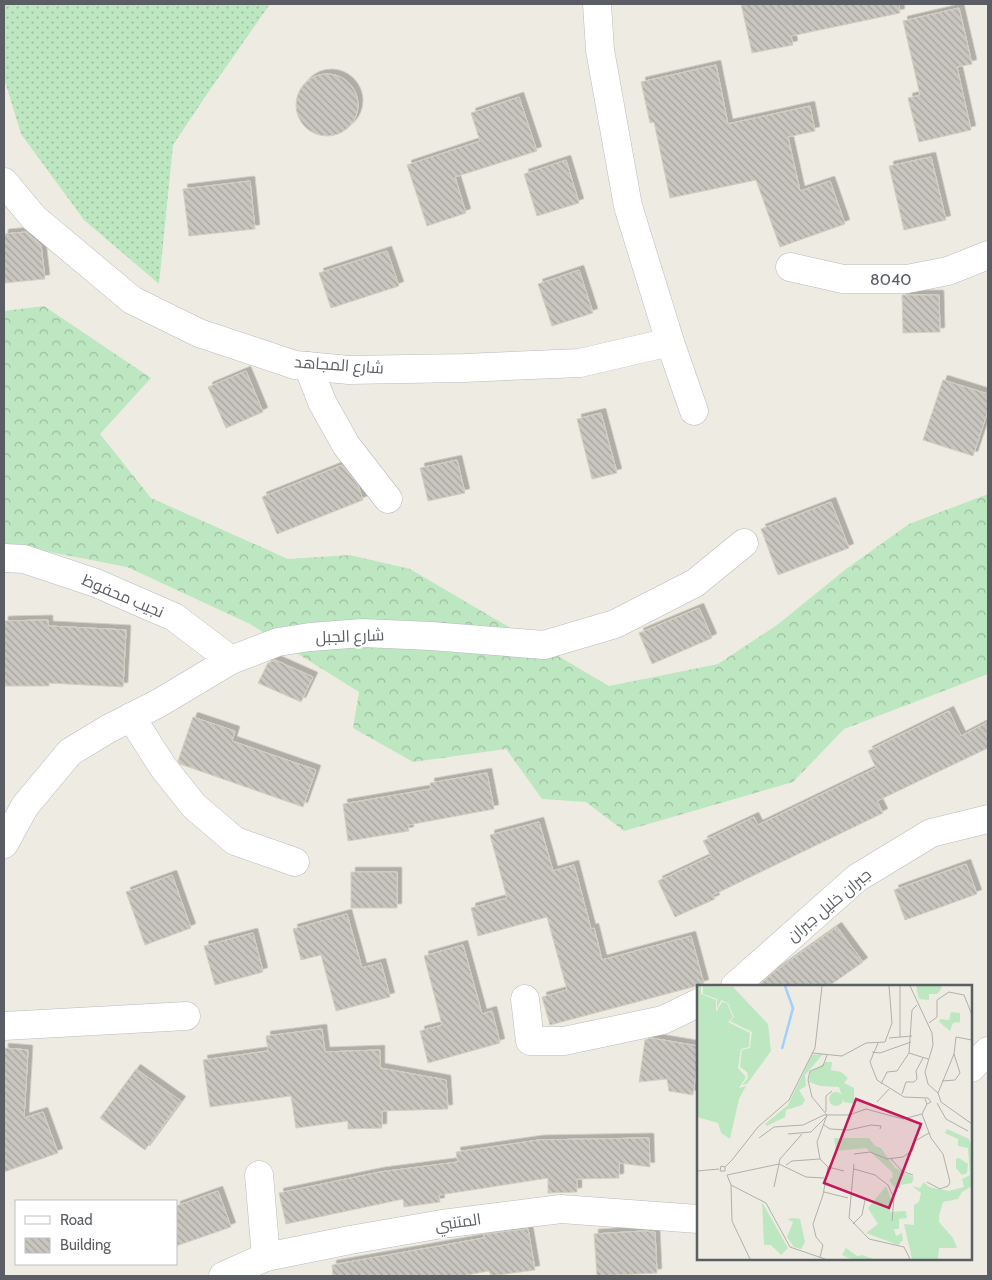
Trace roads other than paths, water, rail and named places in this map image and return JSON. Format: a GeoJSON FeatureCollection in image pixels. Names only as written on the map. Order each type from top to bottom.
{"type":"FeatureCollection","features":[{"type":"Feature","properties":{"kind":"street"},"geometry":{"type":"LineString","coordinates":[[597,4],[600,50],[628,206],[670,342],[694,411]]}},
{"type":"Feature","properties":{"kind":"street","name":"شارع المجاهد"},"geometry":{"type":"LineString","coordinates":[[4,182],[34,218],[132,300],[199,333],[295,365],[349,370],[580,363],[670,342]]}},
{"type":"Feature","properties":{"kind":"street","name":"8040"},"geometry":{"type":"LineString","coordinates":[[790,267],[843,279],[907,279],[948,271],[988,255]]}},
{"type":"Feature","properties":{"kind":"street"},"geometry":{"type":"LineString","coordinates":[[308,366],[322,402],[346,446],[388,499]]}},
{"type":"Feature","properties":{"kind":"street","name":"شارع الجبل"},"geometry":{"type":"LineString","coordinates":[[4,844],[25,806],[70,752],[108,729],[159,703],[231,660],[278,642],[310,637],[363,633],[431,636],[544,645],[624,620],[695,583],[744,543]]}},
{"type":"Feature","properties":{"kind":"street","name":"نجيب محفوظ"},"geometry":{"type":"LineString","coordinates":[[4,558],[24,559],[96,583],[174,617],[231,660]]}},
{"type":"Feature","properties":{"kind":"street"},"geometry":{"type":"LineString","coordinates":[[132,717],[163,767],[194,806],[236,841],[295,862]]}},
{"type":"Feature","properties":{"kind":"street","name":"جبران خليل جبران"},"geometry":{"type":"LineString","coordinates":[[736,985],[857,878],[931,833],[988,819]]}},
{"type":"Feature","properties":{"kind":"street"},"geometry":{"type":"LineString","coordinates":[[525,999],[530,1041],[564,1041],[663,1020],[697,1003]]}},
{"type":"Feature","properties":{"kind":"street"},"geometry":{"type":"LineString","coordinates":[[4,1026],[186,1016]]}},
{"type":"Feature","properties":{"kind":"street"},"geometry":{"type":"LineString","coordinates":[[972,1067],[988,1051]]}},
{"type":"Feature","properties":{"kind":"street"},"geometry":{"type":"LineString","coordinates":[[259,1175],[266,1257]]}},
{"type":"Feature","properties":{"kind":"street","name":"المتنبي"},"geometry":{"type":"LineString","coordinates":[[223,1276],[266,1257],[442,1224],[561,1208],[697,1219]]}}]}
